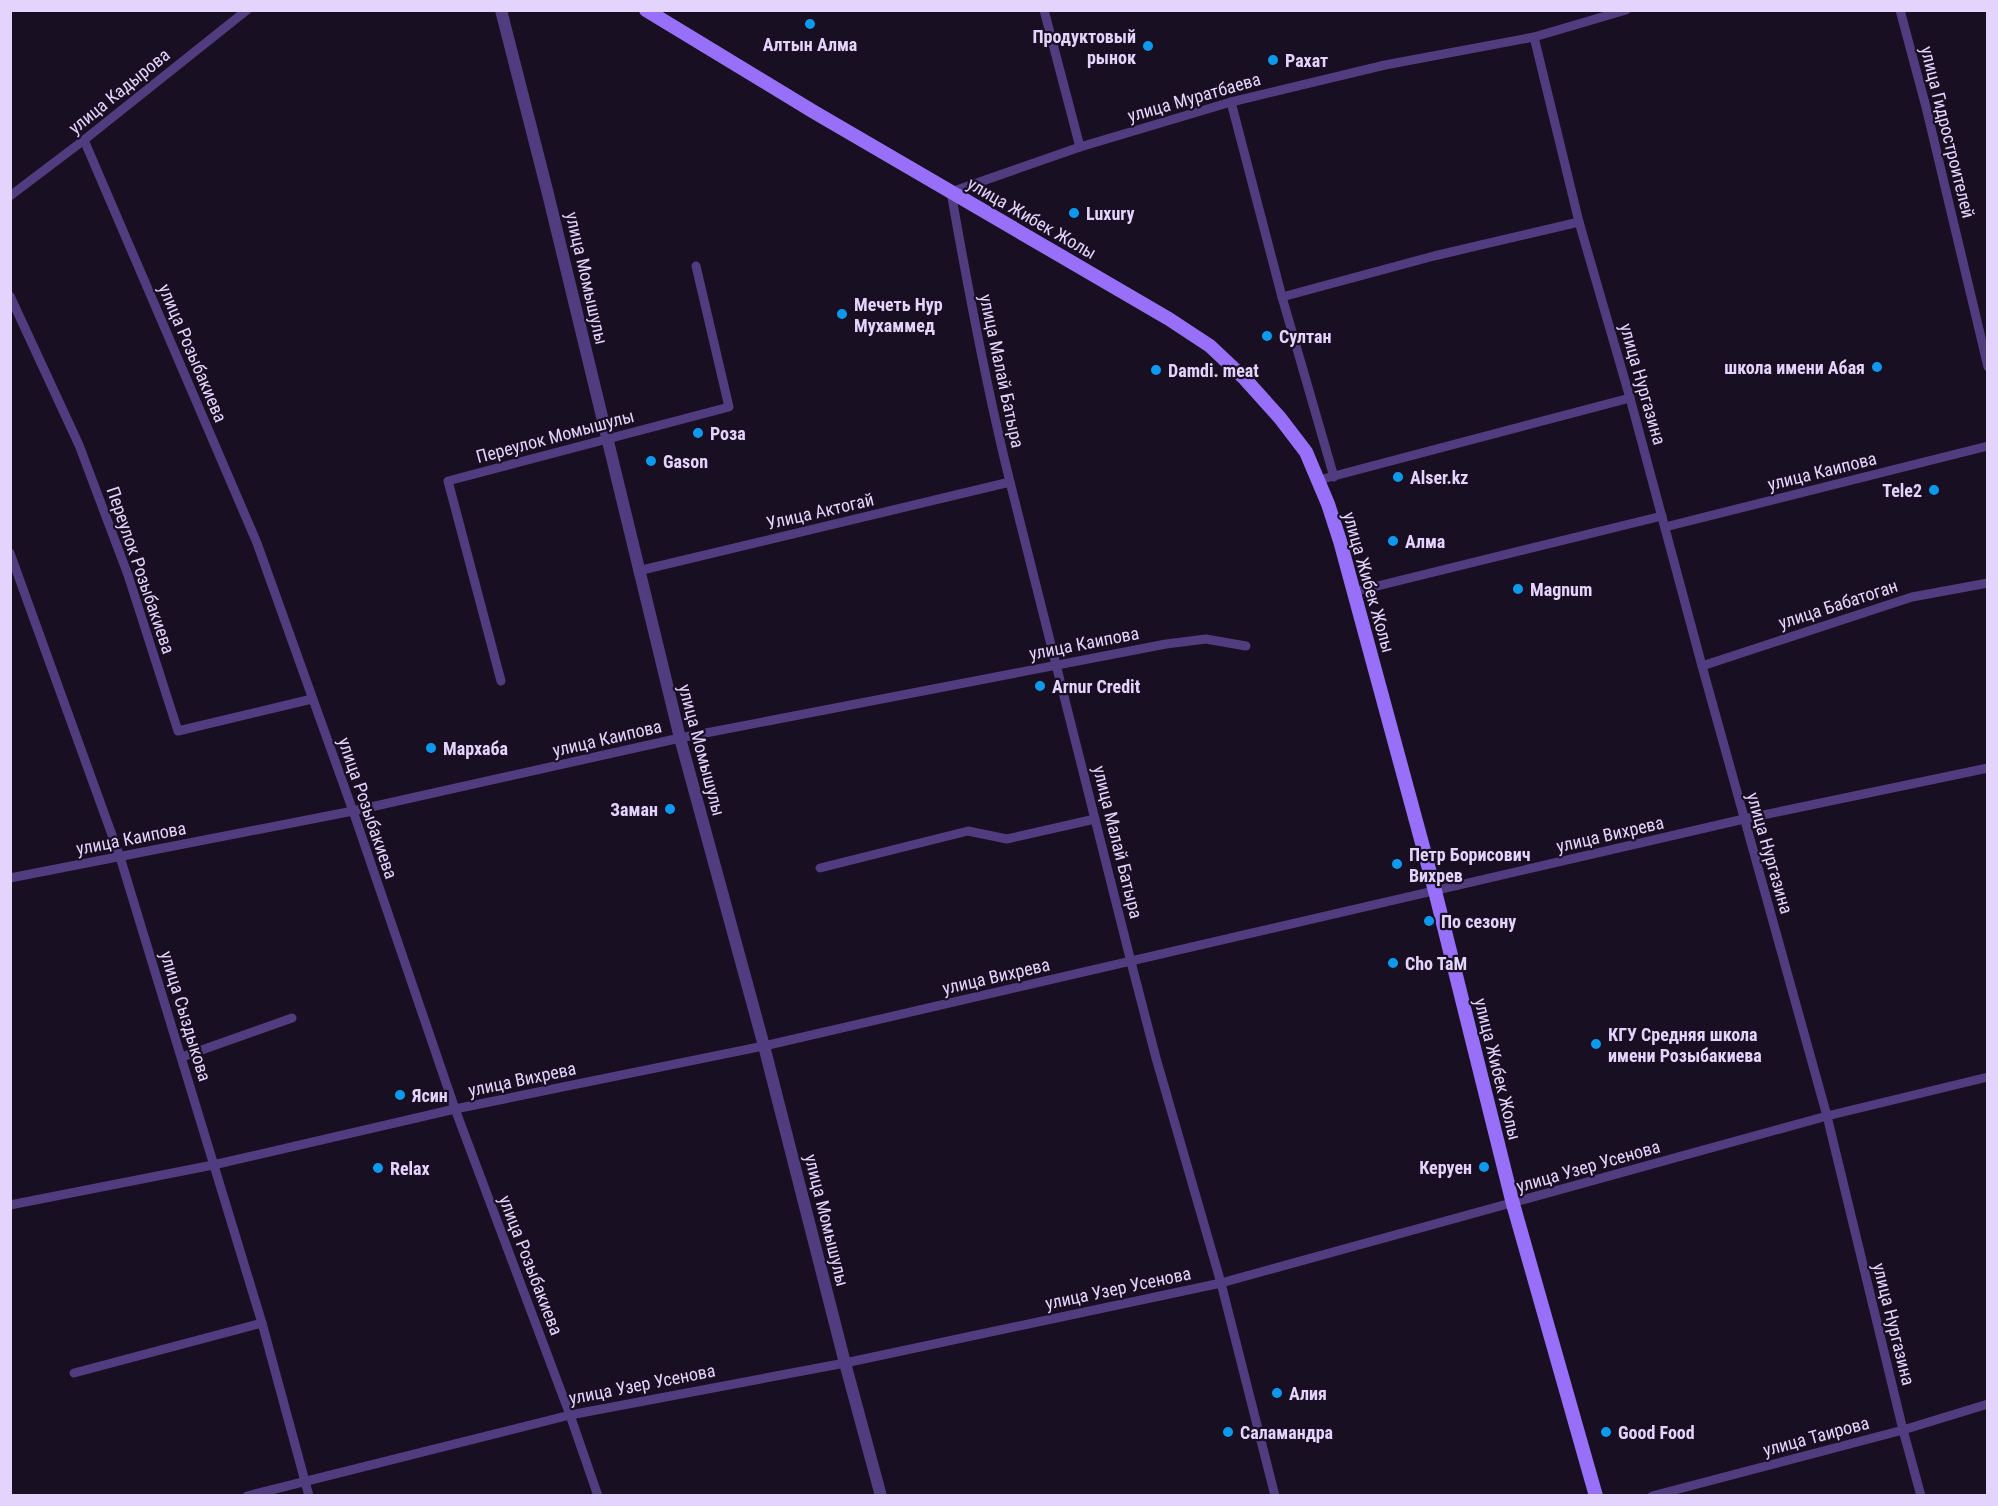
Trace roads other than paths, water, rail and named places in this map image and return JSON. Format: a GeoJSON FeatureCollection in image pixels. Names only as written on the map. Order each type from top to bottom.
{"type":"FeatureCollection","features":[{"type":"Feature","properties":{"kind":"main road","name":"улица Жибек Жолы"},"geometry":{"type":"LineString","coordinates":[[646,10],[814,112],[1169,319],[1210,346],[1245,379],[1280,418],[1306,452],[1319,480],[1340,541],[1435,891],[1513,1204],[1596,1496]]}},
{"type":"Feature","properties":{"kind":"street","name":"улица Кадырова"},"geometry":{"type":"LineString","coordinates":[[10,196],[247,10]]}},
{"type":"Feature","properties":{"kind":"street","name":"улица Момышулы"},"geometry":{"type":"LineString","coordinates":[[501,10],[680,738],[764,1046],[844,1363],[881,1496]]}},
{"type":"Feature","properties":{"kind":"street"},"geometry":{"type":"LineString","coordinates":[[1044,10],[1080,147]]}},
{"type":"Feature","properties":{"kind":"street","name":"улица Муратбаева"},"geometry":{"type":"LineString","coordinates":[[951,192],[1080,147],[1231,102],[1385,65],[1534,38],[1626,10]]}},
{"type":"Feature","properties":{"kind":"street","name":"улица Гидростроителей"},"geometry":{"type":"LineString","coordinates":[[1900,10],[1926,106],[1988,367]]}},
{"type":"Feature","properties":{"kind":"street","name":"улица Нургазина"},"geometry":{"type":"LineString","coordinates":[[1534,38],[1579,222],[1630,398],[1827,1116],[1921,1496]]}},
{"type":"Feature","properties":{"kind":"street"},"geometry":{"type":"LineString","coordinates":[[1231,102],[1282,297],[1334,477]]}},
{"type":"Feature","properties":{"kind":"street","name":"улица Розыбакиева"},"geometry":{"type":"LineString","coordinates":[[84,140],[257,543],[353,811],[455,1109],[570,1415],[598,1496]]}},
{"type":"Feature","properties":{"kind":"street","name":"улица Малай Батыра"},"geometry":{"type":"LineString","coordinates":[[951,192],[992,410],[1131,962],[1221,1283],[1275,1496]]}},
{"type":"Feature","properties":{"kind":"street"},"geometry":{"type":"LineString","coordinates":[[1282,297],[1434,256],[1579,222]]}},
{"type":"Feature","properties":{"kind":"street","name":"Переулок Момышулы"},"geometry":{"type":"LineString","coordinates":[[501,681],[448,482],[729,407],[696,266]]}},
{"type":"Feature","properties":{"kind":"street","name":"Переулок Розыбакиева"},"geometry":{"type":"LineString","coordinates":[[10,296],[80,445],[128,575],[178,731],[312,699]]}},
{"type":"Feature","properties":{"kind":"street"},"geometry":{"type":"LineString","coordinates":[[1319,480],[1630,398]]}},
{"type":"Feature","properties":{"kind":"street","name":"улица Каипова"},"geometry":{"type":"LineString","coordinates":[[1665,527],[1988,446]]}},
{"type":"Feature","properties":{"kind":"street","name":"Улица Актогай"},"geometry":{"type":"LineString","coordinates":[[638,572],[1010,482]]}},
{"type":"Feature","properties":{"kind":"street"},"geometry":{"type":"LineString","coordinates":[[1353,592],[1662,516]]}},
{"type":"Feature","properties":{"kind":"street","name":"улица Сыздыкова"},"geometry":{"type":"LineString","coordinates":[[10,553],[120,856],[262,1323],[309,1496]]}},
{"type":"Feature","properties":{"kind":"street","name":"улица Бабатоган"},"geometry":{"type":"LineString","coordinates":[[1702,666],[1912,597],[1988,583]]}},
{"type":"Feature","properties":{"kind":"street","name":"улица Каипова"},"geometry":{"type":"LineString","coordinates":[[10,878],[353,811],[680,738],[1166,644],[1206,639],[1246,646]]}},
{"type":"Feature","properties":{"kind":"street","name":"улица Вихрева"},"geometry":{"type":"LineString","coordinates":[[10,1205],[213,1166],[455,1109],[764,1046],[1744,819],[1988,768]]}},
{"type":"Feature","properties":{"kind":"street"},"geometry":{"type":"LineString","coordinates":[[820,868],[968,831],[1007,838],[1095,819]]}},
{"type":"Feature","properties":{"kind":"street"},"geometry":{"type":"LineString","coordinates":[[182,1057],[292,1018]]}},
{"type":"Feature","properties":{"kind":"street","name":"улица Узер Усенова"},"geometry":{"type":"LineString","coordinates":[[247,1496],[570,1415],[844,1363],[1221,1283],[1827,1116],[1988,1077]]}},
{"type":"Feature","properties":{"kind":"street"},"geometry":{"type":"LineString","coordinates":[[74,1373],[262,1323]]}},
{"type":"Feature","properties":{"kind":"street","name":"улица Таирова"},"geometry":{"type":"LineString","coordinates":[[1652,1496],[1903,1430],[1988,1404]]}},
{"type":"Feature","properties":{"kind":"place","name":"Алтын Алма"},"geometry":{"type":"Point","coordinates":[810,24]}},
{"type":"Feature","properties":{"kind":"place","name":"Продуктовый рынок"},"geometry":{"type":"Point","coordinates":[1148,46]}},
{"type":"Feature","properties":{"kind":"place","name":"Рахат"},"geometry":{"type":"Point","coordinates":[1273,60]}},
{"type":"Feature","properties":{"kind":"place","name":"Luxury"},"geometry":{"type":"Point","coordinates":[1074,213]}},
{"type":"Feature","properties":{"kind":"place","name":"Мечеть Нур Мухаммед"},"geometry":{"type":"Point","coordinates":[842,314]}},
{"type":"Feature","properties":{"kind":"place","name":"Султан"},"geometry":{"type":"Point","coordinates":[1267,336]}},
{"type":"Feature","properties":{"kind":"place","name":"школа имени Абая"},"geometry":{"type":"Point","coordinates":[1877,367]}},
{"type":"Feature","properties":{"kind":"place","name":"Damdi. meat"},"geometry":{"type":"Point","coordinates":[1156,370]}},
{"type":"Feature","properties":{"kind":"place","name":"Роза"},"geometry":{"type":"Point","coordinates":[698,433]}},
{"type":"Feature","properties":{"kind":"place","name":"Gason"},"geometry":{"type":"Point","coordinates":[651,461]}},
{"type":"Feature","properties":{"kind":"place","name":"Alser.kz"},"geometry":{"type":"Point","coordinates":[1398,477]}},
{"type":"Feature","properties":{"kind":"place","name":"Tele2"},"geometry":{"type":"Point","coordinates":[1934,490]}},
{"type":"Feature","properties":{"kind":"place","name":"Алма"},"geometry":{"type":"Point","coordinates":[1393,541]}},
{"type":"Feature","properties":{"kind":"place","name":"Magnum"},"geometry":{"type":"Point","coordinates":[1518,589]}},
{"type":"Feature","properties":{"kind":"place","name":"Arnur Credit"},"geometry":{"type":"Point","coordinates":[1040,686]}},
{"type":"Feature","properties":{"kind":"place","name":"Мархаба"},"geometry":{"type":"Point","coordinates":[431,748]}},
{"type":"Feature","properties":{"kind":"place","name":"Заман"},"geometry":{"type":"Point","coordinates":[670,809]}},
{"type":"Feature","properties":{"kind":"place","name":"Петр Борисович Вихрев"},"geometry":{"type":"Point","coordinates":[1397,864]}},
{"type":"Feature","properties":{"kind":"place","name":"По сезону"},"geometry":{"type":"Point","coordinates":[1429,921]}},
{"type":"Feature","properties":{"kind":"place","name":"Cho TaM"},"geometry":{"type":"Point","coordinates":[1393,963]}},
{"type":"Feature","properties":{"kind":"place","name":"КГУ Средняя школа имени Розыбакиева"},"geometry":{"type":"Point","coordinates":[1596,1044]}},
{"type":"Feature","properties":{"kind":"place","name":"Ясин"},"geometry":{"type":"Point","coordinates":[400,1095]}},
{"type":"Feature","properties":{"kind":"place","name":"Керуен"},"geometry":{"type":"Point","coordinates":[1484,1167]}},
{"type":"Feature","properties":{"kind":"place","name":"Relax"},"geometry":{"type":"Point","coordinates":[378,1168]}},
{"type":"Feature","properties":{"kind":"place","name":"Алия"},"geometry":{"type":"Point","coordinates":[1277,1393]}},
{"type":"Feature","properties":{"kind":"place","name":"Саламандра"},"geometry":{"type":"Point","coordinates":[1228,1432]}},
{"type":"Feature","properties":{"kind":"place","name":"Good Food"},"geometry":{"type":"Point","coordinates":[1606,1432]}}]}
